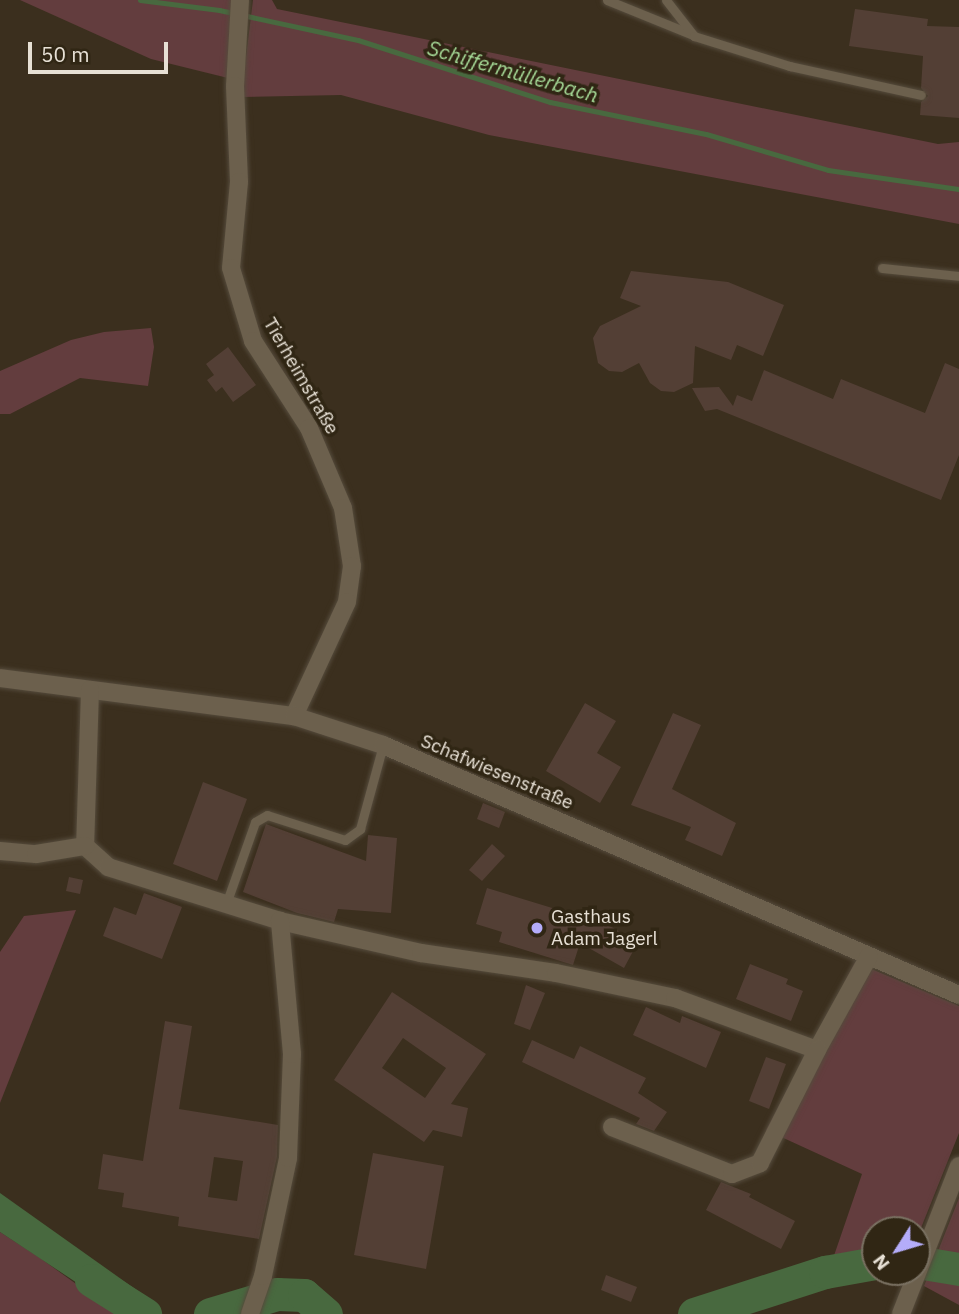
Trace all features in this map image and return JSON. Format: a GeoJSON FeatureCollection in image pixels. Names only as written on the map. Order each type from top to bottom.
{"type":"FeatureCollection","features":[{"type":"Feature","properties":{"kind":"street","name":"Tierheimstraße"},"geometry":{"type":"LineString","coordinates":[[240,0],[239,182],[231,268],[253,341],[309,428],[343,508],[352,566],[347,602],[294,716]]}},
{"type":"Feature","properties":{"kind":"street","name":"Schafwiesenstraße"},"geometry":{"type":"LineString","coordinates":[[0,678],[294,716],[383,745],[959,995]]}},
{"type":"Feature","properties":{"kind":"street"},"geometry":{"type":"LineString","coordinates":[[90,690],[85,846],[108,867],[280,921],[421,953],[556,973],[674,998],[817,1050]]}},
{"type":"Feature","properties":{"kind":"street"},"geometry":{"type":"LineString","coordinates":[[0,851],[36,854],[85,846]]}},
{"type":"Feature","properties":{"kind":"street"},"geometry":{"type":"LineString","coordinates":[[251,1313],[263,1276],[288,1145],[292,1054],[280,921]]}},
{"type":"Feature","properties":{"kind":"street"},"geometry":{"type":"LineString","coordinates":[[612,1127],[732,1174],[760,1163],[817,1050],[869,956]]}},
{"type":"Feature","properties":{"kind":"street"},"geometry":{"type":"LineString","coordinates":[[904,1307],[959,1166]]}},
{"type":"Feature","properties":{"kind":"lane"},"geometry":{"type":"LineString","coordinates":[[607,0],[694,36],[790,66],[921,95]]}},
{"type":"Feature","properties":{"kind":"lane"},"geometry":{"type":"LineString","coordinates":[[666,0],[694,36]]}},
{"type":"Feature","properties":{"kind":"lane"},"geometry":{"type":"LineString","coordinates":[[882,268],[959,276]]}},
{"type":"Feature","properties":{"kind":"lane"},"geometry":{"type":"LineString","coordinates":[[226,904],[255,822],[267,815],[345,840],[360,829],[383,745]]}},
{"type":"Feature","properties":{"kind":"shaded area"},"geometry":{"type":"Polygon","coordinates":[[[20,0],[237,0],[232,79],[151,59],[20,0]]]}},
{"type":"Feature","properties":{"kind":"shaded area"},"geometry":{"type":"Polygon","coordinates":[[[253,0],[272,0],[277,9],[938,144],[959,142],[959,224],[489,135],[341,95],[241,97],[253,0]]]}},
{"type":"Feature","properties":{"kind":"shaded area"},"geometry":{"type":"Polygon","coordinates":[[[151,328],[154,347],[148,386],[80,378],[10,414],[0,414],[0,371],[71,340],[104,332],[151,328]]]}},
{"type":"Feature","properties":{"kind":"shaded area"},"geometry":{"type":"Polygon","coordinates":[[[76,910],[0,1103],[0,952],[24,916],[76,910]]]}},
{"type":"Feature","properties":{"kind":"shaded area"},"geometry":{"type":"Polygon","coordinates":[[[855,962],[959,1006],[959,1133],[926,1216],[861,1216],[861,1265],[827,1276],[862,1174],[766,1130],[855,962]]]}},
{"type":"Feature","properties":{"kind":"shaded area"},"geometry":{"type":"Polygon","coordinates":[[[0,1193],[138,1291],[124,1314],[0,1232],[0,1193]]]}},
{"type":"Feature","properties":{"kind":"shaded area"},"geometry":{"type":"Polygon","coordinates":[[[959,1198],[959,1305],[924,1286],[931,1286],[931,1268],[959,1198]]]}},
{"type":"Feature","properties":{"kind":"shaded area"},"geometry":{"type":"Polygon","coordinates":[[[0,1232],[40,1258],[118,1314],[0,1314],[0,1232]]]}},
{"type":"Feature","properties":{"kind":"building"},"geometry":{"type":"Polygon","coordinates":[[[855,9],[928,19],[927,26],[959,27],[959,118],[920,115],[921,102],[928,96],[921,88],[923,56],[849,46],[855,9]]]}},
{"type":"Feature","properties":{"kind":"building"},"geometry":{"type":"Polygon","coordinates":[[[631,271],[728,282],[784,305],[763,356],[737,345],[731,360],[695,346],[693,383],[674,392],[661,391],[650,383],[639,363],[622,372],[609,371],[598,363],[593,338],[600,326],[641,306],[620,298],[631,271]]]}},
{"type":"Feature","properties":{"kind":"building"},"geometry":{"type":"Polygon","coordinates":[[[228,347],[256,385],[233,402],[222,387],[216,392],[207,380],[214,375],[206,364],[228,347]]]}},
{"type":"Feature","properties":{"kind":"building"},"geometry":{"type":"Polygon","coordinates":[[[945,363],[959,369],[959,455],[941,500],[717,409],[705,411],[692,388],[719,387],[733,406],[737,395],[752,401],[764,370],[833,399],[841,379],[925,413],[945,363]]]}},
{"type":"Feature","properties":{"kind":"building"},"geometry":{"type":"Polygon","coordinates":[[[585,703],[616,721],[597,753],[621,767],[600,803],[546,771],[585,703]]]}},
{"type":"Feature","properties":{"kind":"building"},"geometry":{"type":"Polygon","coordinates":[[[673,713],[701,725],[672,789],[736,823],[722,856],[685,840],[691,827],[631,805],[673,713]]]}},
{"type":"Feature","properties":{"kind":"building"},"geometry":{"type":"Polygon","coordinates":[[[203,782],[247,799],[217,881],[173,864],[203,782]]]}},
{"type":"Feature","properties":{"kind":"building"},"geometry":{"type":"Polygon","coordinates":[[[483,803],[505,812],[499,828],[477,819],[483,803]]]}},
{"type":"Feature","properties":{"kind":"building"},"geometry":{"type":"Polygon","coordinates":[[[266,824],[366,861],[368,835],[397,838],[391,913],[338,909],[334,922],[297,913],[243,892],[266,824]]]}},
{"type":"Feature","properties":{"kind":"building"},"geometry":{"type":"Polygon","coordinates":[[[492,844],[505,856],[482,881],[469,870],[492,844]]]}},
{"type":"Feature","properties":{"kind":"building"},"geometry":{"type":"Polygon","coordinates":[[[69,877],[83,880],[80,894],[66,891],[69,877]]]}},
{"type":"Feature","properties":{"kind":"building","name":"Gasthaus Adam Jagerl"},"geometry":{"type":"Polygon","coordinates":[[[487,888],[608,925],[638,942],[624,968],[580,943],[573,965],[499,942],[502,932],[476,924],[487,888]]]}},
{"type":"Feature","properties":{"kind":"building"},"geometry":{"type":"Polygon","coordinates":[[[144,893],[182,907],[162,959],[103,936],[114,907],[136,915],[144,893]]]}},
{"type":"Feature","properties":{"kind":"building"},"geometry":{"type":"Polygon","coordinates":[[[750,964],[788,979],[786,984],[803,991],[791,1021],[736,999],[750,964]]]}},
{"type":"Feature","properties":{"kind":"building"},"geometry":{"type":"Polygon","coordinates":[[[526,985],[545,993],[530,1030],[514,1024],[526,985]]]}},
{"type":"Feature","properties":{"kind":"building"},"geometry":{"type":"Polygon","coordinates":[[[392,992],[486,1054],[451,1104],[468,1108],[462,1137],[433,1130],[424,1142],[334,1080],[392,992]],[[403,1038],[382,1068],[425,1098],[446,1068],[403,1038]]]}},
{"type":"Feature","properties":{"kind":"building"},"geometry":{"type":"Polygon","coordinates":[[[646,1007],[680,1023],[682,1016],[721,1032],[706,1068],[633,1035],[646,1007]]]}},
{"type":"Feature","properties":{"kind":"building"},"geometry":{"type":"Polygon","coordinates":[[[165,1021],[192,1026],[179,1109],[278,1125],[277,1157],[259,1239],[178,1226],[179,1217],[122,1207],[124,1193],[98,1189],[103,1154],[143,1161],[165,1021]],[[214,1157],[208,1197],[237,1201],[243,1161],[214,1157]]]}},
{"type":"Feature","properties":{"kind":"building"},"geometry":{"type":"Polygon","coordinates":[[[532,1040],[574,1059],[580,1046],[646,1078],[638,1093],[667,1112],[654,1131],[636,1124],[640,1118],[522,1062],[532,1040]]]}},
{"type":"Feature","properties":{"kind":"building"},"geometry":{"type":"Polygon","coordinates":[[[766,1057],[786,1064],[769,1109],[749,1101],[766,1057]]]}},
{"type":"Feature","properties":{"kind":"building"},"geometry":{"type":"Polygon","coordinates":[[[373,1153],[444,1166],[426,1269],[354,1255],[373,1153]]]}},
{"type":"Feature","properties":{"kind":"building"},"geometry":{"type":"Polygon","coordinates":[[[721,1182],[751,1194],[749,1197],[795,1221],[781,1249],[706,1210],[721,1182]]]}},
{"type":"Feature","properties":{"kind":"building"},"geometry":{"type":"Polygon","coordinates":[[[606,1275],[637,1287],[631,1302],[601,1290],[606,1275]]]}},
{"type":"Feature","properties":{"kind":"waterway","name":"Schiffermüllerbach"},"geometry":{"type":"LineString","coordinates":[[140,0],[219,10],[358,40],[550,102],[706,134],[828,170],[959,189]]}},
{"type":"Feature","properties":{"kind":"waterway"},"geometry":{"type":"LineString","coordinates":[[931,1264],[959,1269]]}},
{"type":"Feature","properties":{"kind":"waterway"},"geometry":{"type":"LineString","coordinates":[[694,1314],[825,1272],[861,1266]]}},
{"type":"Feature","properties":{"kind":"waterway"},"geometry":{"type":"LineString","coordinates":[[91,1280],[145,1314]]}},
{"type":"Feature","properties":{"kind":"waterway"},"geometry":{"type":"LineString","coordinates":[[210,1314],[277,1294],[304,1295],[326,1314]]}},
{"type":"Feature","properties":{"kind":"place","name":"Gasthaus Adam Jagerl"},"geometry":{"type":"Point","coordinates":[537,928]}}]}
